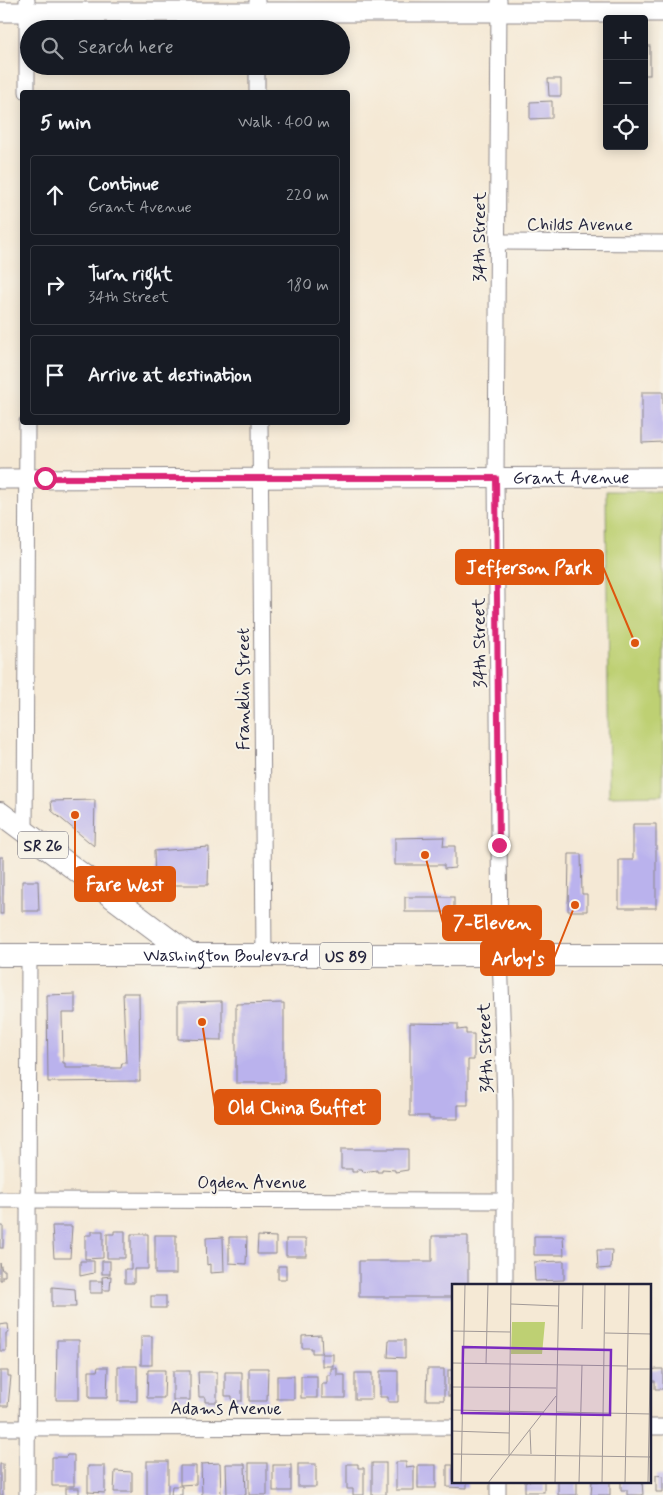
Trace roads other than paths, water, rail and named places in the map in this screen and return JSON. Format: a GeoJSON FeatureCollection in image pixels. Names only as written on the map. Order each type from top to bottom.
{"type":"FeatureCollection","features":[{"type":"Feature","properties":{"kind":"main road","name":"SR 26"},"geometry":{"type":"LineString","coordinates":[[0,813],[191,956]]}},
{"type":"Feature","properties":{"kind":"main road","name":"Washington Boulevard"},"geometry":{"type":"LineString","coordinates":[[0,955],[663,955]]}},
{"type":"Feature","properties":{"kind":"street"},"geometry":{"type":"LineString","coordinates":[[26,6],[26,20]]}},
{"type":"Feature","properties":{"kind":"street"},"geometry":{"type":"LineString","coordinates":[[0,12],[26,6],[257,13],[498,6],[663,12]]}},
{"type":"Feature","properties":{"kind":"street","name":"34th Street"},"geometry":{"type":"LineString","coordinates":[[498,6],[496,478],[500,954],[505,1101],[505,1284]]}},
{"type":"Feature","properties":{"kind":"street"},"geometry":{"type":"LineString","coordinates":[[27,75],[27,90]]}},
{"type":"Feature","properties":{"kind":"street"},"geometry":{"type":"LineString","coordinates":[[257,75],[257,90]]}},
{"type":"Feature","properties":{"kind":"street","name":"Childs Avenue"},"geometry":{"type":"LineString","coordinates":[[497,242],[663,243]]}},
{"type":"Feature","properties":{"kind":"street"},"geometry":{"type":"LineString","coordinates":[[25,832],[27,425]]}},
{"type":"Feature","properties":{"kind":"street","name":"Franklin Street"},"geometry":{"type":"LineString","coordinates":[[260,425],[264,956]]}},
{"type":"Feature","properties":{"kind":"street","name":"Grant Avenue"},"geometry":{"type":"LineString","coordinates":[[0,479],[663,478]]}},
{"type":"Feature","properties":{"kind":"street"},"geometry":{"type":"LineString","coordinates":[[27,1495],[29,955]]}},
{"type":"Feature","properties":{"kind":"street","name":"Ogden Avenue"},"geometry":{"type":"LineString","coordinates":[[0,1200],[505,1201]]}},
{"type":"Feature","properties":{"kind":"street","name":"Adams Avenue"},"geometry":{"type":"LineString","coordinates":[[0,1428],[452,1426]]}},
{"type":"Feature","properties":{"kind":"street"},"geometry":{"type":"LineString","coordinates":[[650,1427],[663,1427]]}},
{"type":"Feature","properties":{"kind":"street"},"geometry":{"type":"LineString","coordinates":[[498,1482],[498,1495]]}},
{"type":"Feature","properties":{"kind":"place","name":"Jefferson Park"},"geometry":{"type":"Point","coordinates":[635,643]}},
{"type":"Feature","properties":{"kind":"place","name":"Fare West"},"geometry":{"type":"Point","coordinates":[75,815]}},
{"type":"Feature","properties":{"kind":"place","name":"7-Eleven"},"geometry":{"type":"Point","coordinates":[425,855]}},
{"type":"Feature","properties":{"kind":"place","name":"Arby's"},"geometry":{"type":"Point","coordinates":[575,905]}},
{"type":"Feature","properties":{"kind":"place","name":"Old China Buffet"},"geometry":{"type":"Point","coordinates":[202,1022]}}]}
